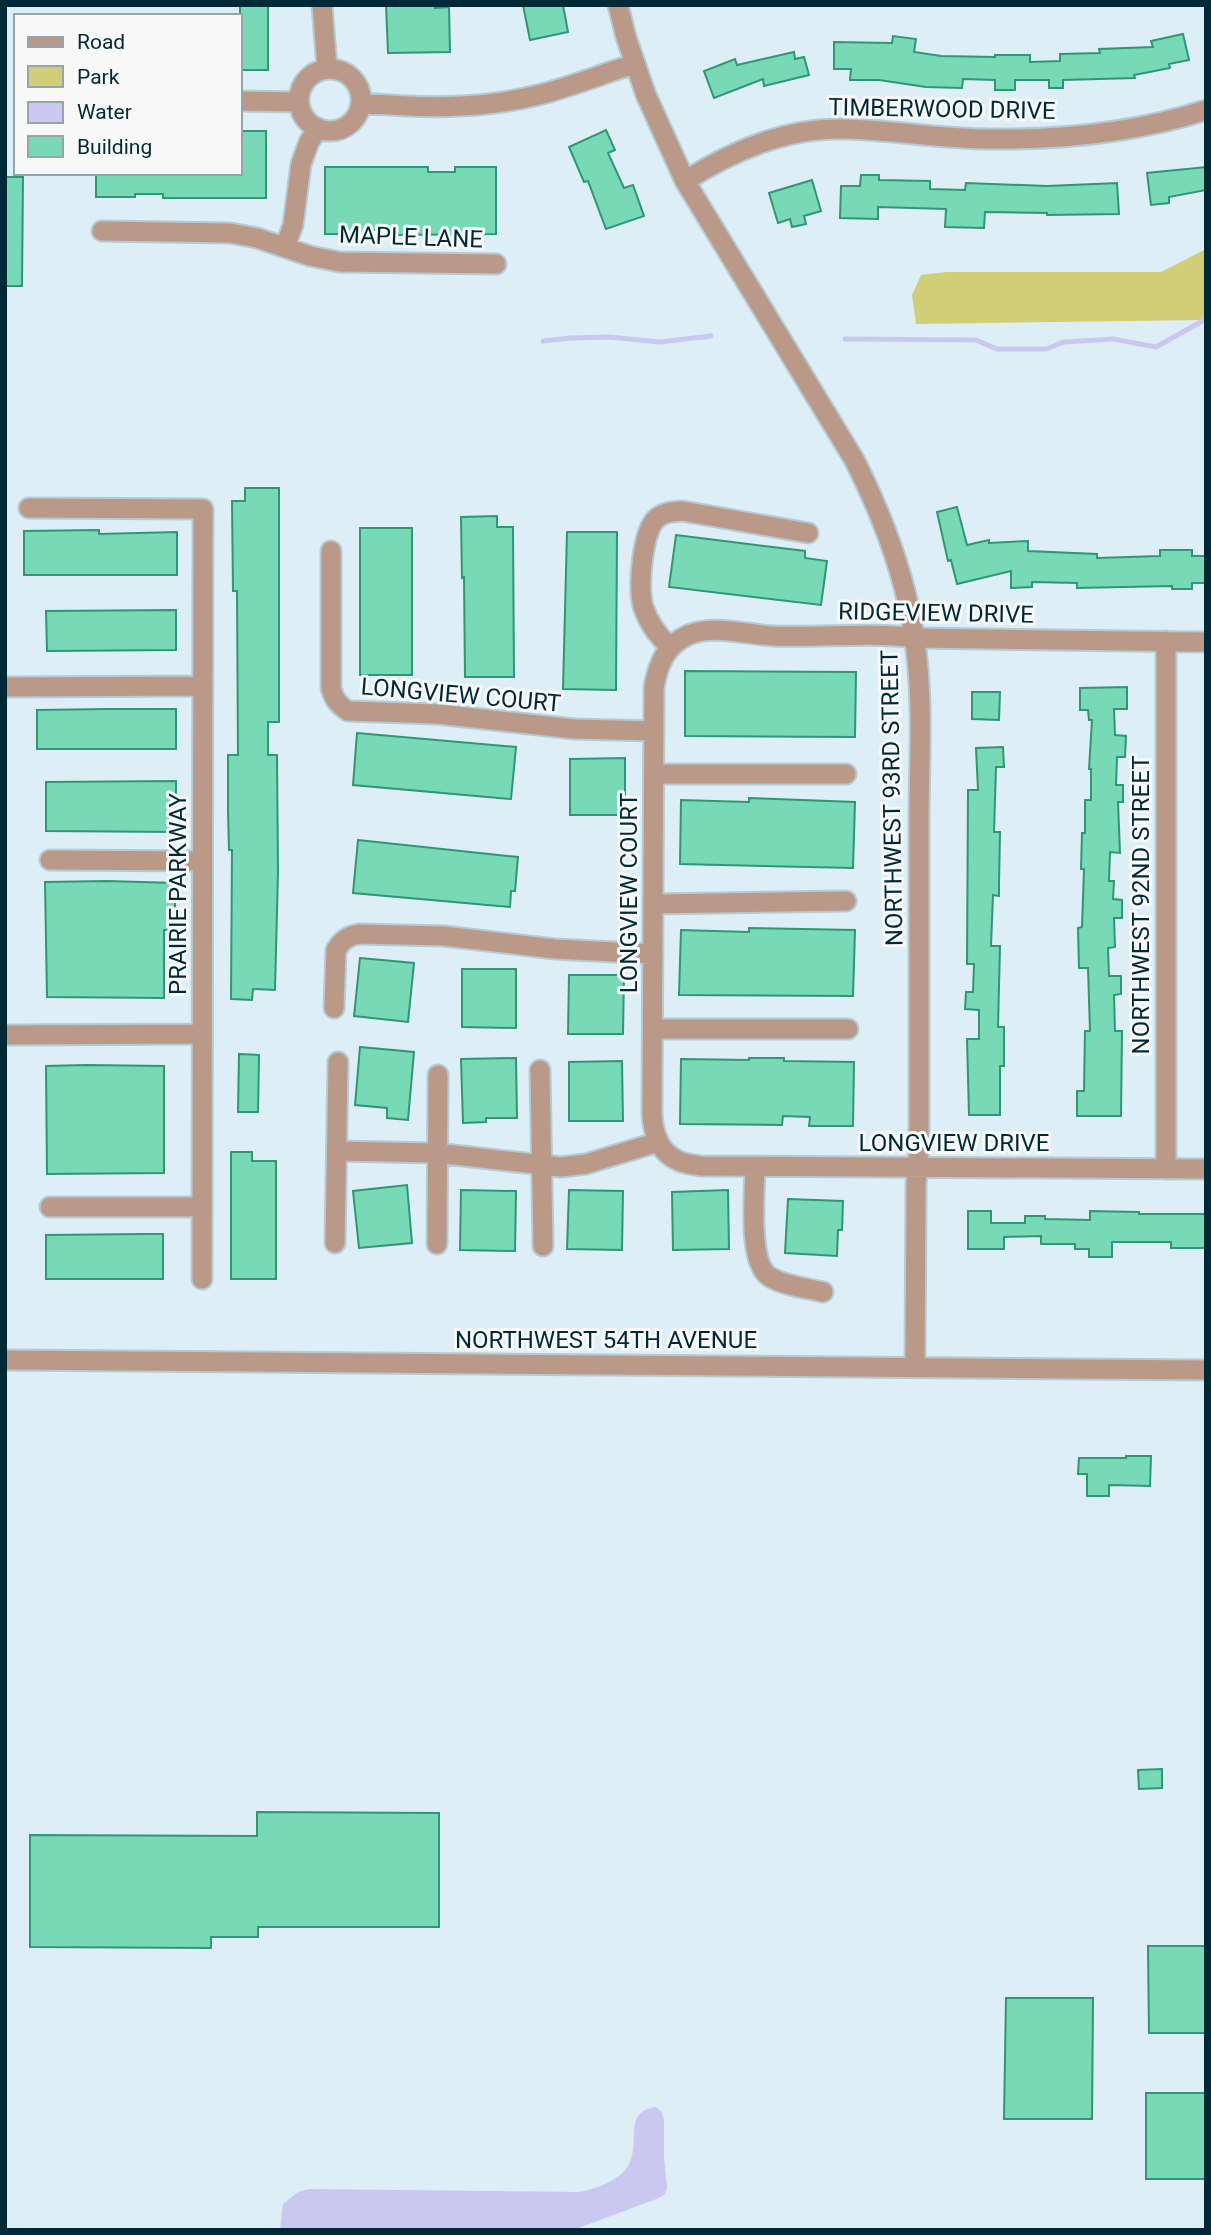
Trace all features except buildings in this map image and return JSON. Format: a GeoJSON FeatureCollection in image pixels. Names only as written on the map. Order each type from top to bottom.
{"type":"FeatureCollection","features":[{"type":"Feature","properties":{"kind":"street"},"geometry":{"type":"LineString","coordinates":[[322,5],[327,68]]}},
{"type":"Feature","properties":{"kind":"street","name":"NORTHWEST 93RD STREET"},"geometry":{"type":"LineString","coordinates":[[618,5],[634,64],[669,150],[685,181],[855,461],[875,500],[906,594],[915,638],[919,711],[915,1366]]}},
{"type":"Feature","properties":{"kind":"street"},"geometry":{"type":"LineString","coordinates":[[362,103],[451,107],[491,104],[536,96],[634,64]]}},
{"type":"Feature","properties":{"kind":"street"},"geometry":{"type":"LineString","coordinates":[[327,68],[338,69],[356,81],[362,103],[354,121],[346,127],[327,131],[308,122],[299,102],[303,83],[317,71],[327,68]]}},
{"type":"Feature","properties":{"kind":"street"},"geometry":{"type":"LineString","coordinates":[[242,101],[299,102]]}},
{"type":"Feature","properties":{"kind":"street","name":"TIMBERWOOD DRIVE"},"geometry":{"type":"LineString","coordinates":[[685,181],[703,169],[749,148],[779,137],[811,131],[844,129],[930,137],[990,139],[1080,136],[1127,131],[1206,110]]}},
{"type":"Feature","properties":{"kind":"street"},"geometry":{"type":"LineString","coordinates":[[285,247],[293,225],[301,164],[317,128]]}},
{"type":"Feature","properties":{"kind":"street","name":"MAPLE LANE"},"geometry":{"type":"LineString","coordinates":[[102,231],[230,233],[340,262],[496,264]]}},
{"type":"Feature","properties":{"kind":"street","name":"PRAIRIE PARKWAY"},"geometry":{"type":"LineString","coordinates":[[29,508],[203,509],[202,1279]]}},
{"type":"Feature","properties":{"kind":"street"},"geometry":{"type":"LineString","coordinates":[[670,647],[650,623],[643,604],[641,586],[646,542],[650,526],[657,517],[682,511],[808,533]]}},
{"type":"Feature","properties":{"kind":"street","name":"LONGVIEW COURT"},"geometry":{"type":"LineString","coordinates":[[331,551],[331,688],[339,705],[348,711],[437,714],[574,729],[654,731]]}},
{"type":"Feature","properties":{"kind":"street","name":"RIDGEVIEW DRIVE"},"geometry":{"type":"LineString","coordinates":[[670,647],[688,635],[702,631],[774,636],[892,635],[915,638],[1206,642]]}},
{"type":"Feature","properties":{"kind":"street","name":"NORTHWEST 92ND STREET"},"geometry":{"type":"LineString","coordinates":[[1166,642],[1166,1168]]}},
{"type":"Feature","properties":{"kind":"street","name":"LONGVIEW COURT"},"geometry":{"type":"LineString","coordinates":[[658,1142],[652,1114],[654,687],[657,671],[670,647]]}},
{"type":"Feature","properties":{"kind":"street"},"geometry":{"type":"LineString","coordinates":[[5,687],[203,686]]}},
{"type":"Feature","properties":{"kind":"street","name":"LONGVIEW COURT"},"geometry":{"type":"LineString","coordinates":[[654,774],[846,774]]}},
{"type":"Feature","properties":{"kind":"street"},"geometry":{"type":"LineString","coordinates":[[50,860],[202,861]]}},
{"type":"Feature","properties":{"kind":"street","name":"LONGVIEW COURT"},"geometry":{"type":"LineString","coordinates":[[653,904],[846,901]]}},
{"type":"Feature","properties":{"kind":"street","name":"LONGVIEW COURT"},"geometry":{"type":"LineString","coordinates":[[334,1007],[336,950],[341,942],[359,934],[444,936],[555,948],[653,954]]}},
{"type":"Feature","properties":{"kind":"street"},"geometry":{"type":"LineString","coordinates":[[653,1029],[848,1029]]}},
{"type":"Feature","properties":{"kind":"street"},"geometry":{"type":"LineString","coordinates":[[5,1035],[202,1034]]}},
{"type":"Feature","properties":{"kind":"street"},"geometry":{"type":"LineString","coordinates":[[335,1243],[338,1062]]}},
{"type":"Feature","properties":{"kind":"street"},"geometry":{"type":"LineString","coordinates":[[540,1070],[543,1246]]}},
{"type":"Feature","properties":{"kind":"street"},"geometry":{"type":"LineString","coordinates":[[436,1244],[438,1075]]}},
{"type":"Feature","properties":{"kind":"street"},"geometry":{"type":"LineString","coordinates":[[337,1151],[436,1153],[561,1167],[586,1164],[658,1142]]}},
{"type":"Feature","properties":{"kind":"street","name":"LONGVIEW DRIVE"},"geometry":{"type":"LineString","coordinates":[[658,1142],[667,1154],[679,1161],[701,1166],[1206,1169]]}},
{"type":"Feature","properties":{"kind":"street"},"geometry":{"type":"LineString","coordinates":[[755,1166],[755,1248],[763,1272],[784,1283],[823,1292]]}},
{"type":"Feature","properties":{"kind":"street"},"geometry":{"type":"LineString","coordinates":[[50,1207],[202,1208]]}},
{"type":"Feature","properties":{"kind":"street","name":"NORTHWEST 54TH AVENUE"},"geometry":{"type":"LineString","coordinates":[[5,1360],[1206,1370]]}},
{"type":"Feature","properties":{"kind":"green space"},"geometry":{"type":"Polygon","coordinates":[[[1206,249],[1206,320],[916,324],[912,295],[921,275],[947,272],[1161,272],[1206,249]]]}},
{"type":"Feature","properties":{"kind":"water"},"geometry":{"type":"Polygon","coordinates":[[[656,2107],[661,2111],[664,2120],[665,2194],[573,2230],[280,2230],[283,2204],[298,2192],[309,2189],[579,2192],[592,2189],[613,2180],[628,2166],[632,2157],[635,2122],[645,2110],[656,2107]]]}},
{"type":"Feature","properties":{"kind":"waterway"},"geometry":{"type":"LineString","coordinates":[[845,339],[976,340],[997,349],[1046,349],[1064,342],[1113,339],[1156,347],[1206,319]]}},
{"type":"Feature","properties":{"kind":"waterway"},"geometry":{"type":"LineString","coordinates":[[543,341],[609,337],[660,342],[711,336]]}}]}
